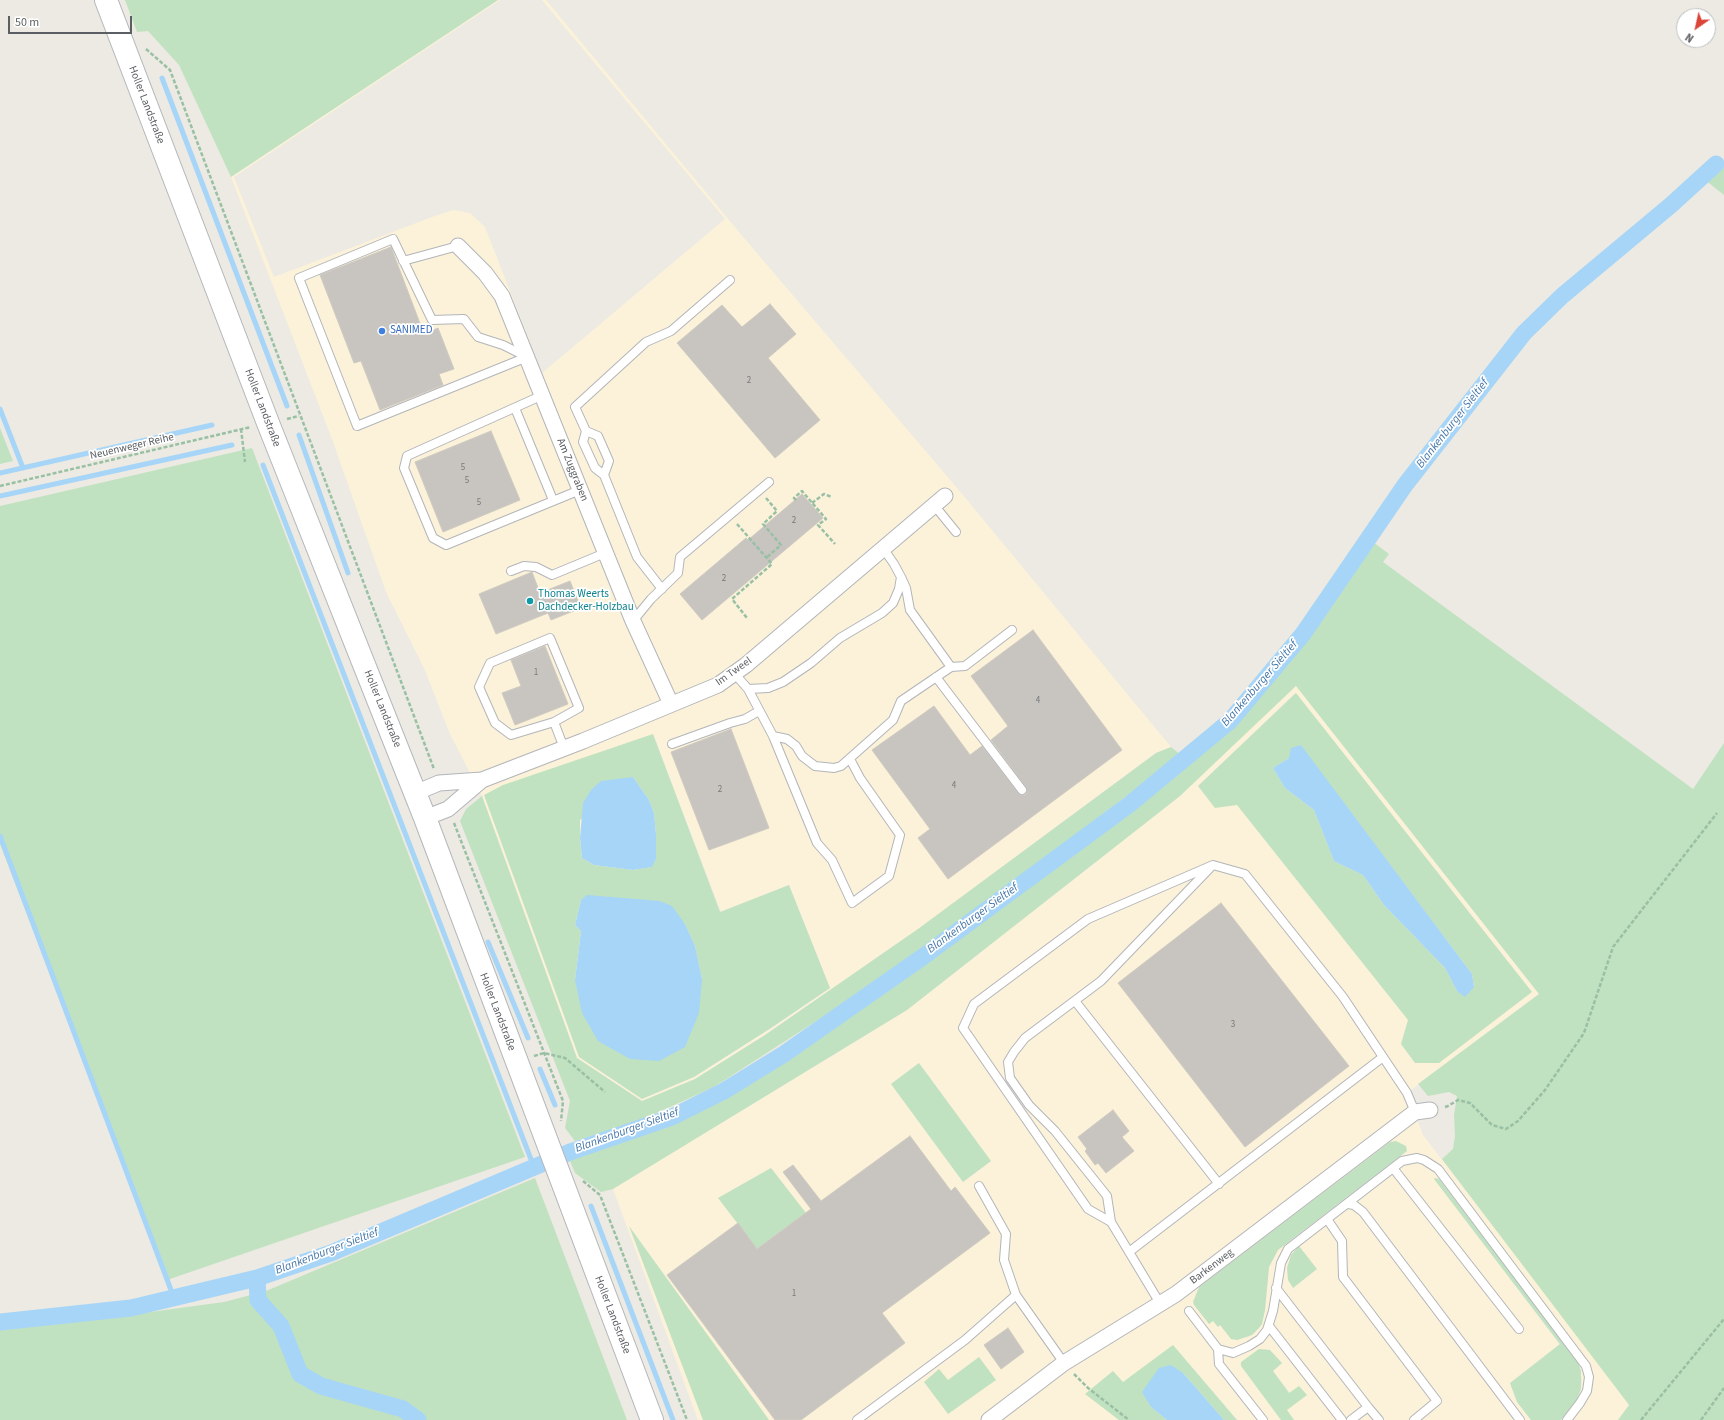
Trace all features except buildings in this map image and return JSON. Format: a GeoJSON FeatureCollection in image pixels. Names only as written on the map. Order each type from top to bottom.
{"type":"FeatureCollection","features":[{"type":"Feature","properties":{"kind":"main road","name":"Holler Landstraße"},"geometry":{"type":"LineString","coordinates":[[106,0],[268,423],[553,1135],[652,1420]]}},
{"type":"Feature","properties":{"kind":"street","name":"Am Zuggraben"},"geometry":{"type":"LineString","coordinates":[[458,246],[485,272],[502,296],[633,621],[670,704]]}},
{"type":"Feature","properties":{"kind":"street","name":"Im Tweel"},"geometry":{"type":"LineString","coordinates":[[415,793],[439,783],[482,780],[718,685],[746,665],[940,501]]}},
{"type":"Feature","properties":{"kind":"street","name":"Im Tweel"},"geometry":{"type":"LineString","coordinates":[[425,818],[448,809],[482,780]]}},
{"type":"Feature","properties":{"kind":"street","name":"Barkenweg"},"geometry":{"type":"LineString","coordinates":[[989,1420],[1064,1363],[1161,1305],[1415,1112],[1430,1110]]}},
{"type":"Feature","properties":{"kind":"lane"},"geometry":{"type":"LineString","coordinates":[[393,239],[432,320],[464,319],[478,337],[503,345],[527,357],[357,426],[300,278],[393,239]]}},
{"type":"Feature","properties":{"kind":"lane"},"geometry":{"type":"LineString","coordinates":[[403,261],[458,246]]}},
{"type":"Feature","properties":{"kind":"lane"},"geometry":{"type":"LineString","coordinates":[[662,589],[637,557],[604,475],[595,468],[583,442],[586,431],[575,407],[646,342],[671,331],[730,280]]}},
{"type":"Feature","properties":{"kind":"lane"},"geometry":{"type":"LineString","coordinates":[[543,395],[407,456],[404,468],[433,538],[446,545],[580,490]]}},
{"type":"Feature","properties":{"kind":"lane"},"geometry":{"type":"LineString","coordinates":[[515,408],[553,500]]}},
{"type":"Feature","properties":{"kind":"lane"},"geometry":{"type":"LineString","coordinates":[[586,431],[598,436],[609,461],[604,475]]}},
{"type":"Feature","properties":{"kind":"lane"},"geometry":{"type":"LineString","coordinates":[[633,621],[651,599],[678,573],[680,557],[770,482]]}},
{"type":"Feature","properties":{"kind":"lane"},"geometry":{"type":"LineString","coordinates":[[940,501],[956,532]]}},
{"type":"Feature","properties":{"kind":"lane"},"geometry":{"type":"LineString","coordinates":[[883,548],[894,564],[906,588],[910,610],[951,666]]}},
{"type":"Feature","properties":{"kind":"lane"},"geometry":{"type":"LineString","coordinates":[[511,571],[524,566],[536,567],[552,576],[606,553]]}},
{"type":"Feature","properties":{"kind":"lane"},"geometry":{"type":"LineString","coordinates":[[748,689],[768,688],[783,682],[811,663],[840,638],[882,613],[893,602],[899,589],[901,577]]}},
{"type":"Feature","properties":{"kind":"lane"},"geometry":{"type":"LineString","coordinates":[[773,736],[787,739],[796,746],[802,756],[815,766],[834,768],[841,766],[893,720],[900,701],[951,666],[965,666],[1012,630]]}},
{"type":"Feature","properties":{"kind":"lane"},"geometry":{"type":"LineString","coordinates":[[550,638],[579,708],[554,722],[511,735],[496,723],[479,687],[490,663],[550,638]]}},
{"type":"Feature","properties":{"kind":"lane"},"geometry":{"type":"LineString","coordinates":[[734,674],[748,689],[773,736],[817,843],[832,860],[852,903],[889,876],[900,835],[860,778],[850,759]]}},
{"type":"Feature","properties":{"kind":"lane"},"geometry":{"type":"LineString","coordinates":[[936,677],[1022,790]]}},
{"type":"Feature","properties":{"kind":"lane"},"geometry":{"type":"LineString","coordinates":[[672,744],[745,719],[759,712]]}},
{"type":"Feature","properties":{"kind":"lane"},"geometry":{"type":"LineString","coordinates":[[554,722],[564,748]]}},
{"type":"Feature","properties":{"kind":"lane"},"geometry":{"type":"LineString","coordinates":[[1161,1305],[1111,1222],[1107,1196],[1055,1131],[1029,1105],[1010,1078],[1008,1062],[1025,1038],[1101,981],[1213,865]]}},
{"type":"Feature","properties":{"kind":"lane"},"geometry":{"type":"LineString","coordinates":[[1111,1222],[1088,1209],[963,1028],[974,1004],[1088,918],[1213,865],[1245,874],[1343,997],[1407,1093],[1415,1112]]}},
{"type":"Feature","properties":{"kind":"lane"},"geometry":{"type":"LineString","coordinates":[[1075,1000],[1219,1184]]}},
{"type":"Feature","properties":{"kind":"lane"},"geometry":{"type":"LineString","coordinates":[[1129,1252],[1383,1057]]}},
{"type":"Feature","properties":{"kind":"lane"},"geometry":{"type":"LineString","coordinates":[[1218,1349],[1233,1352],[1249,1346],[1260,1339],[1269,1326],[1273,1311],[1279,1271],[1285,1253],[1288,1249],[1402,1161],[1417,1158],[1424,1160],[1438,1169],[1584,1362],[1589,1377],[1587,1391],[1567,1420]]}},
{"type":"Feature","properties":{"kind":"lane"},"geometry":{"type":"LineString","coordinates":[[1393,1168],[1519,1329]]}},
{"type":"Feature","properties":{"kind":"lane"},"geometry":{"type":"LineString","coordinates":[[979,1186],[1006,1234],[1004,1260],[1016,1296],[1064,1363]]}},
{"type":"Feature","properties":{"kind":"lane"},"geometry":{"type":"LineString","coordinates":[[1348,1204],[1354,1205],[1363,1212],[1520,1420]]}},
{"type":"Feature","properties":{"kind":"lane"},"geometry":{"type":"LineString","coordinates":[[1327,1219],[1342,1241],[1343,1277],[1437,1401],[1414,1420]]}},
{"type":"Feature","properties":{"kind":"lane"},"geometry":{"type":"LineString","coordinates":[[1276,1288],[1379,1420]]}},
{"type":"Feature","properties":{"kind":"lane"},"geometry":{"type":"LineString","coordinates":[[856,1420],[965,1340],[1016,1296]]}},
{"type":"Feature","properties":{"kind":"lane"},"geometry":{"type":"LineString","coordinates":[[1189,1311],[1218,1349],[1219,1364],[1262,1420]]}},
{"type":"Feature","properties":{"kind":"lane"},"geometry":{"type":"LineString","coordinates":[[1269,1326],[1342,1420]]}},
{"type":"Feature","properties":{"kind":"lane"},"geometry":{"type":"LineString","coordinates":[[1351,1420],[1368,1407]]}},
{"type":"Feature","properties":{"kind":"path"},"geometry":{"type":"LineString","coordinates":[[142,45],[170,70],[439,783]]}},
{"type":"Feature","properties":{"kind":"path","name":"Neuenweger Reihe"},"geometry":{"type":"LineString","coordinates":[[0,486],[268,423]]}},
{"type":"Feature","properties":{"kind":"path"},"geometry":{"type":"LineString","coordinates":[[241,429],[245,462]]}},
{"type":"Feature","properties":{"kind":"path"},"geometry":{"type":"LineString","coordinates":[[759,491],[777,511],[763,524],[781,544],[766,558]]}},
{"type":"Feature","properties":{"kind":"path"},"geometry":{"type":"LineString","coordinates":[[796,500],[794,498],[802,491],[826,519],[818,525],[835,544]]}},
{"type":"Feature","properties":{"kind":"path"},"geometry":{"type":"LineString","coordinates":[[812,503],[824,494],[832,497]]}},
{"type":"Feature","properties":{"kind":"path"},"geometry":{"type":"LineString","coordinates":[[730,515],[772,564],[732,599],[747,618]]}},
{"type":"Feature","properties":{"kind":"path"},"geometry":{"type":"LineString","coordinates":[[448,809],[563,1101],[553,1135]]}},
{"type":"Feature","properties":{"kind":"path"},"geometry":{"type":"LineString","coordinates":[[1430,1110],[1448,1106],[1458,1100],[1470,1103],[1492,1125],[1506,1129],[1518,1121],[1545,1090],[1584,1032],[1613,947],[1716,813]]}},
{"type":"Feature","properties":{"kind":"path"},"geometry":{"type":"LineString","coordinates":[[544,1053],[565,1058],[605,1092]]}},
{"type":"Feature","properties":{"kind":"path"},"geometry":{"type":"LineString","coordinates":[[569,1180],[600,1195],[687,1420]]}},
{"type":"Feature","properties":{"kind":"path"},"geometry":{"type":"LineString","coordinates":[[1641,1420],[1724,1319]]}},
{"type":"Feature","properties":{"kind":"path"},"geometry":{"type":"LineString","coordinates":[[1064,1363],[1088,1388],[1129,1420]]}},
{"type":"Feature","properties":{"kind":"path"},"geometry":{"type":"LineString","coordinates":[[1700,1420],[1724,1388]]}},
{"type":"Feature","properties":{"kind":"shaded area"},"geometry":{"type":"Polygon","coordinates":[[[500,0],[234,177],[274,277],[453,210],[470,213],[485,227],[542,373],[725,219],[542,0],[546,0],[739,232],[963,495],[1171,747],[1156,753],[918,929],[765,1035],[695,1079],[642,1101],[577,1058],[482,796],[450,734],[424,668],[386,592],[332,439],[231,177],[500,0]],[[653,734],[694,1077],[830,988],[789,885],[721,912],[653,734]]]}},
{"type":"Feature","properties":{"kind":"shaded area"},"geometry":{"type":"Polygon","coordinates":[[[1296,685],[1539,994],[1407,1093],[1423,1135],[1630,1405],[1618,1420],[1561,1420],[1576,1401],[1582,1383],[1580,1365],[1434,1179],[1560,1345],[1510,1383],[1517,1402],[1531,1420],[1294,1420],[1286,1410],[1306,1395],[1290,1393],[1273,1371],[1282,1363],[1266,1349],[1257,1350],[1240,1364],[1281,1420],[1237,1420],[1173,1345],[1122,1383],[1086,1394],[1119,1420],[769,1420],[630,1228],[703,1420],[698,1420],[613,1189],[907,1010],[1180,796],[1296,685]],[[1295,693],[1198,786],[1237,805],[1409,1020],[1401,1044],[1439,1063],[1295,693]],[[919,1063],[891,1084],[963,1182],[991,1161],[919,1063]],[[1407,1151],[1199,1287],[1209,1323],[1213,1320],[1218,1327],[1220,1325],[1237,1340],[1248,1337],[1262,1324],[1265,1310],[1269,1267],[1278,1250],[1407,1151]],[[771,1168],[718,1198],[738,1223],[805,1213],[771,1168]]]}},
{"type":"Feature","properties":{"kind":"green space"},"geometry":{"type":"Polygon","coordinates":[[[125,0],[498,0],[231,177],[179,65],[148,31],[137,32],[125,0]]]}},
{"type":"Feature","properties":{"kind":"green space"},"geometry":{"type":"Polygon","coordinates":[[[1724,162],[1724,195],[1705,180],[1724,162]]]}},
{"type":"Feature","properties":{"kind":"green space"},"geometry":{"type":"Polygon","coordinates":[[[0,428],[13,461],[0,464],[0,428]]]}},
{"type":"Feature","properties":{"kind":"green space"},"geometry":{"type":"Polygon","coordinates":[[[252,448],[525,1157],[167,1280],[0,844],[0,506],[252,448]]]}},
{"type":"Feature","properties":{"kind":"green space"},"geometry":{"type":"Polygon","coordinates":[[[1373,542],[1389,554],[1383,562],[1693,789],[1724,743],[1724,1420],[1618,1420],[1629,1405],[1442,1159],[1453,1149],[1455,1136],[1454,1115],[1457,1096],[1449,1092],[1428,1096],[1418,1084],[1539,994],[1296,686],[1180,796],[907,1010],[613,1189],[601,1192],[575,1173],[568,1156],[676,1120],[755,1076],[916,967],[1057,863],[1232,727],[1304,641],[1373,542]]]}},
{"type":"Feature","properties":{"kind":"green space"},"geometry":{"type":"Polygon","coordinates":[[[1296,693],[1532,992],[1439,1063],[1415,1063],[1401,1044],[1408,1020],[1237,805],[1215,808],[1198,786],[1296,693]],[[1301,746],[1289,758],[1273,768],[1285,788],[1314,810],[1334,861],[1363,875],[1384,905],[1445,968],[1457,991],[1474,987],[1472,974],[1301,746]]]}},
{"type":"Feature","properties":{"kind":"green space"},"geometry":{"type":"Polygon","coordinates":[[[653,734],[720,912],[789,885],[830,988],[694,1077],[642,1099],[579,1057],[484,795],[503,785],[653,734]],[[633,777],[580,820],[582,858],[594,865],[633,870],[651,867],[656,859],[654,813],[649,800],[633,777]],[[581,900],[575,925],[581,931],[575,980],[702,979],[695,946],[685,924],[660,901],[581,900]]]}},
{"type":"Feature","properties":{"kind":"green space"},"geometry":{"type":"Polygon","coordinates":[[[1171,747],[1181,755],[940,937],[849,1000],[714,1087],[639,1121],[575,1141],[565,1128],[570,1101],[460,821],[466,809],[482,796],[577,1058],[642,1101],[695,1079],[765,1035],[918,929],[1156,753],[1171,747]]]}},
{"type":"Feature","properties":{"kind":"green space"},"geometry":{"type":"Polygon","coordinates":[[[919,1063],[991,1161],[963,1182],[891,1084],[919,1063]]]}},
{"type":"Feature","properties":{"kind":"green space"},"geometry":{"type":"Polygon","coordinates":[[[1396,1141],[1406,1146],[1407,1151],[1278,1250],[1269,1267],[1265,1310],[1262,1324],[1252,1335],[1237,1340],[1231,1339],[1220,1325],[1218,1327],[1213,1321],[1209,1324],[1193,1302],[1199,1287],[1390,1142],[1396,1141]]]}},
{"type":"Feature","properties":{"kind":"green space"},"geometry":{"type":"Polygon","coordinates":[[[771,1168],[806,1213],[757,1249],[718,1198],[771,1168]]]}},
{"type":"Feature","properties":{"kind":"green space"},"geometry":{"type":"Polygon","coordinates":[[[535,1178],[627,1420],[0,1420],[0,1328],[121,1316],[224,1302],[266,1291],[535,1178]]]}},
{"type":"Feature","properties":{"kind":"green space"},"geometry":{"type":"Polygon","coordinates":[[[1434,1179],[1439,1179],[1577,1360],[1581,1371],[1581,1389],[1576,1401],[1561,1420],[1531,1420],[1517,1402],[1510,1383],[1560,1344],[1434,1179]]]}},
{"type":"Feature","properties":{"kind":"green space"},"geometry":{"type":"Polygon","coordinates":[[[629,1226],[769,1420],[703,1420],[629,1226]]]}},
{"type":"Feature","properties":{"kind":"green space"},"geometry":{"type":"Polygon","coordinates":[[[1299,1246],[1317,1269],[1293,1288],[1288,1280],[1287,1268],[1291,1255],[1299,1246]]]}},
{"type":"Feature","properties":{"kind":"green space"},"geometry":{"type":"Polygon","coordinates":[[[1173,1345],[1237,1420],[1224,1420],[1183,1373],[1151,1407],[1167,1420],[1119,1420],[1085,1394],[1113,1371],[1123,1382],[1173,1345]]]}},
{"type":"Feature","properties":{"kind":"green space"},"geometry":{"type":"Polygon","coordinates":[[[1259,1349],[1270,1350],[1282,1363],[1273,1371],[1289,1393],[1299,1386],[1307,1395],[1287,1410],[1294,1420],[1281,1420],[1241,1366],[1241,1362],[1259,1349]]]}},
{"type":"Feature","properties":{"kind":"green space"},"geometry":{"type":"Polygon","coordinates":[[[979,1357],[996,1380],[948,1414],[924,1382],[939,1369],[948,1380],[979,1357]]]}},
{"type":"Feature","properties":{"kind":"water"},"geometry":{"type":"Polygon","coordinates":[[[1301,745],[1472,974],[1474,987],[1465,997],[1457,991],[1445,968],[1384,905],[1363,875],[1334,861],[1314,810],[1285,788],[1273,768],[1289,758],[1291,748],[1301,745]]]}},
{"type":"Feature","properties":{"kind":"water"},"geometry":{"type":"Polygon","coordinates":[[[633,777],[649,800],[654,813],[656,859],[652,867],[633,870],[594,865],[582,858],[580,838],[583,803],[591,790],[601,781],[633,777]]]}},
{"type":"Feature","properties":{"kind":"water"},"geometry":{"type":"Polygon","coordinates":[[[587,895],[660,901],[672,906],[685,924],[695,946],[702,979],[699,1013],[685,1047],[659,1061],[630,1059],[598,1041],[582,1013],[575,980],[581,931],[575,925],[581,900],[587,895]]]}},
{"type":"Feature","properties":{"kind":"water"},"geometry":{"type":"Polygon","coordinates":[[[1171,1365],[1183,1373],[1224,1420],[1167,1420],[1151,1407],[1142,1392],[1159,1368],[1171,1365]]]}},
{"type":"Feature","properties":{"kind":"waterway"},"geometry":{"type":"LineString","coordinates":[[162,78],[287,406]]}},
{"type":"Feature","properties":{"kind":"waterway","name":"Blankenburger Sieltief"},"geometry":{"type":"LineString","coordinates":[[0,1322],[131,1308],[257,1278],[331,1253],[570,1152],[672,1117],[724,1091],[784,1054],[924,956],[1130,804],[1230,721],[1303,634],[1405,485],[1524,333],[1562,296],[1671,205],[1716,164]]}},
{"type":"Feature","properties":{"kind":"waterway"},"geometry":{"type":"LineString","coordinates":[[0,409],[23,468]]}},
{"type":"Feature","properties":{"kind":"waterway"},"geometry":{"type":"LineString","coordinates":[[0,473],[212,425]]}},
{"type":"Feature","properties":{"kind":"waterway"},"geometry":{"type":"LineString","coordinates":[[299,435],[348,573]]}},
{"type":"Feature","properties":{"kind":"waterway"},"geometry":{"type":"LineString","coordinates":[[0,496],[232,445]]}},
{"type":"Feature","properties":{"kind":"waterway"},"geometry":{"type":"LineString","coordinates":[[263,465],[534,1167]]}},
{"type":"Feature","properties":{"kind":"waterway"},"geometry":{"type":"LineString","coordinates":[[0,836],[174,1298]]}},
{"type":"Feature","properties":{"kind":"waterway"},"geometry":{"type":"LineString","coordinates":[[488,942],[528,1038]]}},
{"type":"Feature","properties":{"kind":"waterway"},"geometry":{"type":"LineString","coordinates":[[540,1069],[555,1105]]}},
{"type":"Feature","properties":{"kind":"waterway"},"geometry":{"type":"LineString","coordinates":[[591,1206],[673,1420]]}},
{"type":"Feature","properties":{"kind":"waterway"},"geometry":{"type":"LineString","coordinates":[[257,1278],[258,1300],[281,1326],[300,1374],[321,1386],[403,1409],[418,1420]]}},
{"type":"Feature","properties":{"kind":"place","name":"SANIMED"},"geometry":{"type":"Point","coordinates":[382,331]}},
{"type":"Feature","properties":{"kind":"place","name":"Thomas Weerts Dachdecker-Holzbau"},"geometry":{"type":"Point","coordinates":[530,601]}}]}
